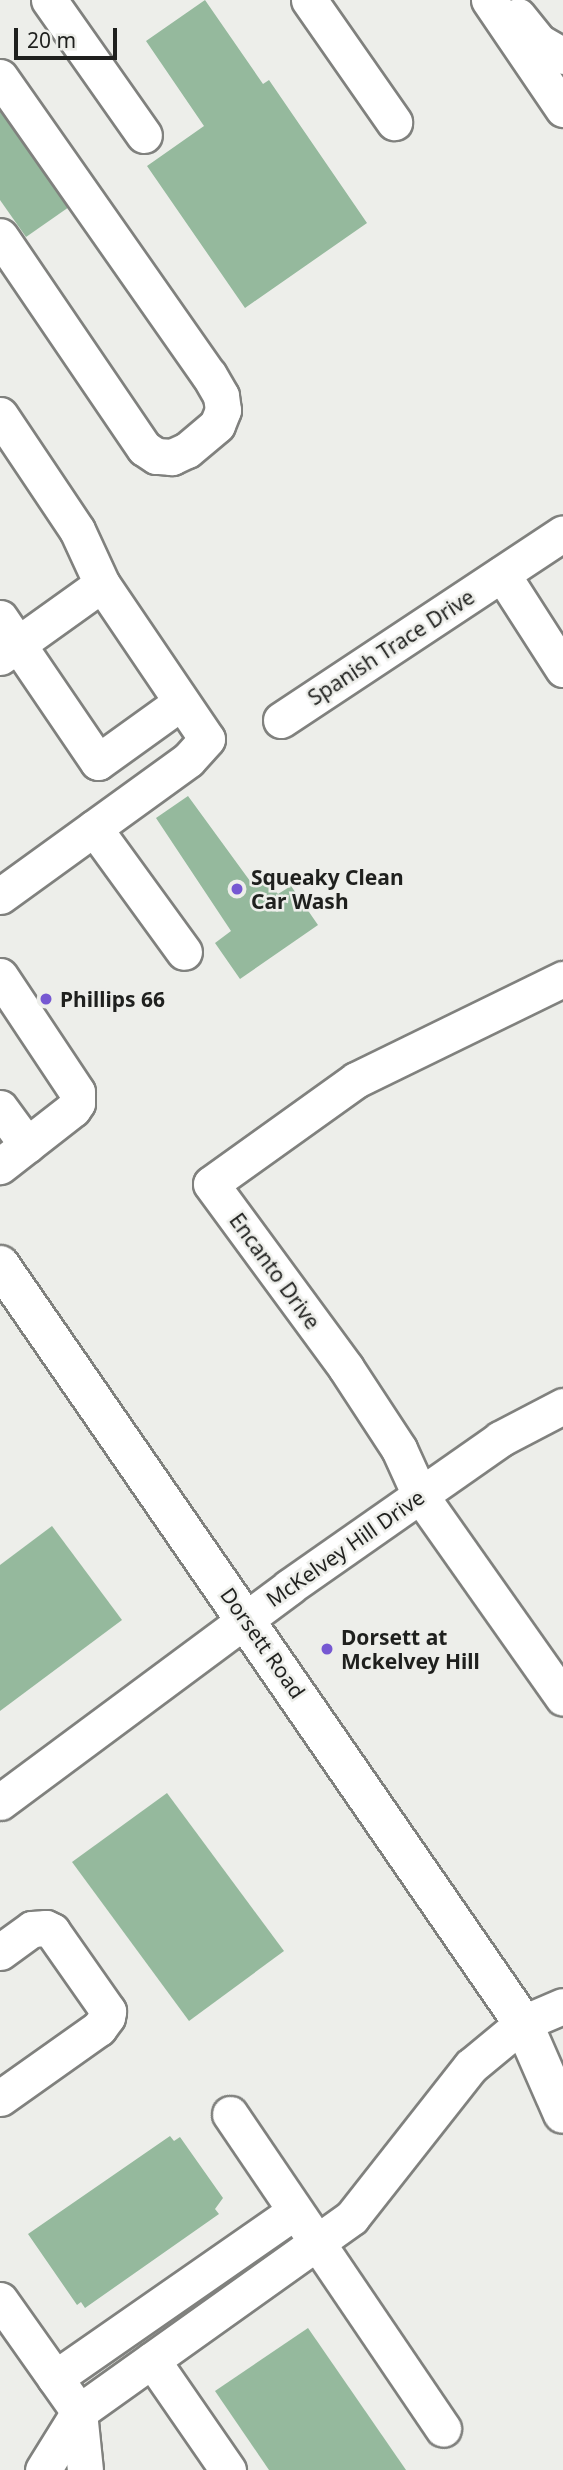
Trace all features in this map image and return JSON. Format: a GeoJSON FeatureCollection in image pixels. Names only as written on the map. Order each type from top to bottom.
{"type":"FeatureCollection","features":[{"type":"Feature","properties":{"kind":"main road","name":"Dorsett Road"},"geometry":{"type":"LineString","coordinates":[[0,1265],[247,1619],[523,2023],[563,2114]]}},
{"type":"Feature","properties":{"kind":"main road","name":"Dorsett Road"},"geometry":{"type":"LineString","coordinates":[[523,2023],[563,2061]]}},
{"type":"Feature","properties":{"kind":"street"},"geometry":{"type":"LineString","coordinates":[[49,0],[144,135]]}},
{"type":"Feature","properties":{"kind":"street"},"geometry":{"type":"LineString","coordinates":[[309,0],[394,122]]}},
{"type":"Feature","properties":{"kind":"street"},"geometry":{"type":"LineString","coordinates":[[489,0],[563,109]]}},
{"type":"Feature","properties":{"kind":"street"},"geometry":{"type":"LineString","coordinates":[[505,0],[539,42],[563,56]]}},
{"type":"Feature","properties":{"kind":"street"},"geometry":{"type":"LineString","coordinates":[[0,77],[209,375],[221,396],[223,410],[217,425],[187,450],[172,457],[156,456],[144,449],[0,236]]}},
{"type":"Feature","properties":{"kind":"street"},"geometry":{"type":"LineString","coordinates":[[0,415],[78,530],[102,584],[180,703],[207,739],[188,760],[0,896]]}},
{"type":"Feature","properties":{"kind":"street","name":"Spanish Trace Drive"},"geometry":{"type":"LineString","coordinates":[[281,720],[563,533]]}},
{"type":"Feature","properties":{"kind":"street"},"geometry":{"type":"LineString","coordinates":[[502,574],[563,668]]}},
{"type":"Feature","properties":{"kind":"street"},"geometry":{"type":"LineString","coordinates":[[102,584],[6,640],[98,762],[180,703]]}},
{"type":"Feature","properties":{"kind":"street"},"geometry":{"type":"LineString","coordinates":[[94,828],[184,952]]}},
{"type":"Feature","properties":{"kind":"street"},"geometry":{"type":"LineString","coordinates":[[0,976],[77,1092],[78,1102],[73,1110],[0,1166]]}},
{"type":"Feature","properties":{"kind":"street","name":"Encanto Drive"},"geometry":{"type":"LineString","coordinates":[[563,979],[356,1080],[211,1184],[345,1368],[399,1449],[420,1495],[563,1698]]}},
{"type":"Feature","properties":{"kind":"street"},"geometry":{"type":"LineString","coordinates":[[0,1108],[27,1145]]}},
{"type":"Feature","properties":{"kind":"street","name":"McKelvey Hill Drive"},"geometry":{"type":"LineString","coordinates":[[0,1802],[420,1495],[500,1439],[563,1406]]}},
{"type":"Feature","properties":{"kind":"street"},"geometry":{"type":"LineString","coordinates":[[0,1952],[32,1929],[46,1928],[52,1931],[108,2011],[99,2028],[0,2098]]}},
{"type":"Feature","properties":{"kind":"street"},"geometry":{"type":"LineString","coordinates":[[43,2470],[79,2412],[352,2217],[471,2066],[523,2023],[563,2006]]}},
{"type":"Feature","properties":{"kind":"street"},"geometry":{"type":"LineString","coordinates":[[230,2114],[443,2429]]}},
{"type":"Feature","properties":{"kind":"street"},"geometry":{"type":"LineString","coordinates":[[55,2378],[295,2211]]}},
{"type":"Feature","properties":{"kind":"street"},"geometry":{"type":"LineString","coordinates":[[0,2300],[79,2412],[85,2470]]}},
{"type":"Feature","properties":{"kind":"street"},"geometry":{"type":"LineString","coordinates":[[152,2360],[228,2470]]}},
{"type":"Feature","properties":{"kind":"building"},"geometry":{"type":"Polygon","coordinates":[[[205,0],[263,84],[269,80],[367,223],[245,308],[147,166],[204,126],[146,41],[205,0]]]}},
{"type":"Feature","properties":{"kind":"building"},"geometry":{"type":"Polygon","coordinates":[[[0,103],[69,207],[26,237],[0,200],[0,103]]]}},
{"type":"Feature","properties":{"kind":"building","name":"Squeaky Clean Car Wash"},"geometry":{"type":"Polygon","coordinates":[[[188,796],[250,881],[261,873],[278,894],[291,886],[318,925],[240,979],[215,943],[231,931],[156,818],[188,796]]]}},
{"type":"Feature","properties":{"kind":"building"},"geometry":{"type":"Polygon","coordinates":[[[52,1526],[122,1620],[0,1711],[0,1565],[52,1526]]]}},
{"type":"Feature","properties":{"kind":"building"},"geometry":{"type":"Polygon","coordinates":[[[167,1793],[284,1951],[189,2021],[72,1862],[167,1793]]]}},
{"type":"Feature","properties":{"kind":"building"},"geometry":{"type":"Polygon","coordinates":[[[170,2136],[174,2141],[180,2137],[223,2198],[215,2209],[219,2214],[85,2308],[81,2302],[77,2305],[28,2234],[170,2136]]]}},
{"type":"Feature","properties":{"kind":"building"},"geometry":{"type":"Polygon","coordinates":[[[308,2328],[406,2470],[269,2470],[215,2391],[308,2328]]]}},
{"type":"Feature","properties":{"kind":"place","name":"Squeaky Clean Car Wash"},"geometry":{"type":"Point","coordinates":[237,889]}},
{"type":"Feature","properties":{"kind":"place","name":"Phillips 66"},"geometry":{"type":"Point","coordinates":[46,999]}},
{"type":"Feature","properties":{"kind":"place","name":"Dorsett at Mckelvey Hill"},"geometry":{"type":"Point","coordinates":[327,1649]}}]}
